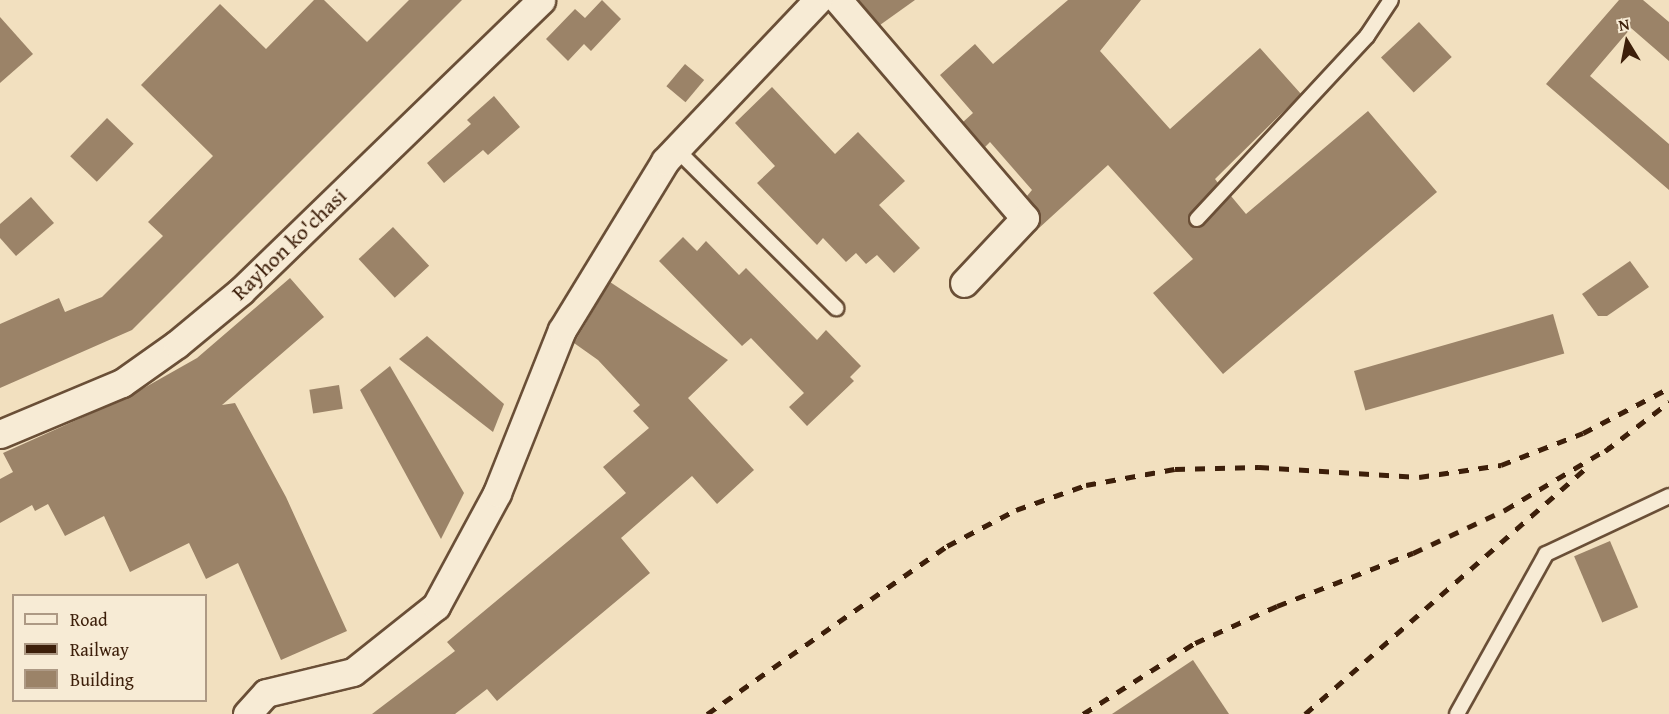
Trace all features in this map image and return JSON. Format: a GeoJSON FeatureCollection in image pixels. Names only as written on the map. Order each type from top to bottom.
{"type":"FeatureCollection","features":[{"type":"Feature","properties":{"kind":"street","name":"Rayhon ko'chasi"},"geometry":{"type":"LineString","coordinates":[[0,434],[122,383],[177,344],[241,291],[541,0]]}},
{"type":"Feature","properties":{"kind":"street"},"geometry":{"type":"LineString","coordinates":[[247,714],[266,693],[353,672],[436,606],[497,493],[562,330],[665,161],[818,0]]}},
{"type":"Feature","properties":{"kind":"street"},"geometry":{"type":"LineString","coordinates":[[838,0],[1025,218],[964,283]]}},
{"type":"Feature","properties":{"kind":"lane"},"geometry":{"type":"LineString","coordinates":[[1197,219],[1367,36],[1391,0]]}},
{"type":"Feature","properties":{"kind":"lane"},"geometry":{"type":"LineString","coordinates":[[676,149],[836,308]]}},
{"type":"Feature","properties":{"kind":"lane"},"geometry":{"type":"LineString","coordinates":[[1457,714],[1546,554],[1669,496]]}},
{"type":"Feature","properties":{"kind":"building"},"geometry":{"type":"Polygon","coordinates":[[[314,0],[324,0],[367,42],[409,0],[462,0],[132,330],[0,388],[0,324],[59,298],[65,312],[102,297],[163,236],[148,222],[213,156],[141,85],[220,4],[266,49],[314,0]]]}},
{"type":"Feature","properties":{"kind":"building"},"geometry":{"type":"Polygon","coordinates":[[[602,0],[621,19],[591,51],[584,44],[568,61],[546,39],[575,9],[585,18],[602,0]]]}},
{"type":"Feature","properties":{"kind":"building"},"geometry":{"type":"Polygon","coordinates":[[[859,0],[915,0],[880,25],[859,0]]]}},
{"type":"Feature","properties":{"kind":"building"},"geometry":{"type":"Polygon","coordinates":[[[1068,0],[1141,0],[1100,51],[1170,129],[1260,48],[1301,94],[1215,179],[1218,183],[1188,216],[1194,228],[1204,225],[1231,196],[1246,214],[1368,111],[1437,192],[1223,374],[1153,293],[1193,259],[1108,165],[1039,228],[1040,214],[1027,196],[1032,190],[990,142],[985,147],[963,122],[973,113],[940,75],[975,44],[993,64],[1068,0]]]}},
{"type":"Feature","properties":{"kind":"building"},"geometry":{"type":"Polygon","coordinates":[[[1619,0],[1643,0],[1669,22],[1669,61],[1631,28],[1590,76],[1669,144],[1669,190],[1546,84],[1619,0]]]}},
{"type":"Feature","properties":{"kind":"building"},"geometry":{"type":"Polygon","coordinates":[[[0,17],[33,54],[0,83],[0,17]]]}},
{"type":"Feature","properties":{"kind":"building"},"geometry":{"type":"Polygon","coordinates":[[[1419,22],[1452,57],[1414,93],[1381,57],[1419,22]]]}},
{"type":"Feature","properties":{"kind":"building"},"geometry":{"type":"Polygon","coordinates":[[[685,64],[704,80],[686,102],[666,86],[685,64]]]}},
{"type":"Feature","properties":{"kind":"building"},"geometry":{"type":"Polygon","coordinates":[[[772,87],[835,154],[858,132],[905,181],[879,205],[920,248],[894,273],[877,255],[866,264],[856,253],[846,262],[823,238],[817,245],[757,183],[775,166],[735,123],[772,87]]]}},
{"type":"Feature","properties":{"kind":"building"},"geometry":{"type":"Polygon","coordinates":[[[494,96],[520,127],[488,155],[483,150],[444,183],[427,163],[471,124],[467,120],[494,96]]]}},
{"type":"Feature","properties":{"kind":"building"},"geometry":{"type":"Polygon","coordinates":[[[107,118],[134,144],[97,182],[70,156],[107,118]]]}},
{"type":"Feature","properties":{"kind":"building"},"geometry":{"type":"Polygon","coordinates":[[[31,197],[54,223],[16,256],[0,238],[0,224],[31,197]]]}},
{"type":"Feature","properties":{"kind":"building"},"geometry":{"type":"Polygon","coordinates":[[[393,227],[429,266],[395,298],[359,259],[393,227]]]}},
{"type":"Feature","properties":{"kind":"building"},"geometry":{"type":"Polygon","coordinates":[[[683,237],[697,251],[706,241],[739,275],[746,268],[817,340],[826,330],[861,366],[850,377],[854,381],[807,426],[789,407],[804,393],[751,338],[742,346],[659,261],[683,237]]]}},
{"type":"Feature","properties":{"kind":"building"},"geometry":{"type":"Polygon","coordinates":[[[1630,261],[1649,287],[1607,316],[1598,316],[1582,294],[1630,261]]]}},
{"type":"Feature","properties":{"kind":"building"},"geometry":{"type":"Polygon","coordinates":[[[290,278],[324,317],[222,405],[235,403],[286,497],[347,631],[281,660],[238,563],[206,579],[189,543],[130,572],[104,516],[65,536],[48,504],[35,511],[32,505],[0,523],[0,479],[13,472],[3,453],[128,397],[197,358],[290,278]]]}},
{"type":"Feature","properties":{"kind":"building"},"geometry":{"type":"Polygon","coordinates":[[[610,282],[728,360],[688,398],[754,470],[717,504],[692,476],[621,538],[650,573],[497,701],[487,689],[455,714],[372,714],[455,651],[447,642],[626,493],[603,467],[649,428],[633,411],[640,405],[598,360],[574,343],[610,282]]]}},
{"type":"Feature","properties":{"kind":"building"},"geometry":{"type":"Polygon","coordinates":[[[1553,314],[1564,353],[1365,410],[1354,371],[1553,314]]]}},
{"type":"Feature","properties":{"kind":"building"},"geometry":{"type":"Polygon","coordinates":[[[427,336],[504,404],[493,432],[399,359],[427,336]]]}},
{"type":"Feature","properties":{"kind":"building"},"geometry":{"type":"Polygon","coordinates":[[[390,366],[464,493],[441,539],[360,390],[390,366]]]}},
{"type":"Feature","properties":{"kind":"building"},"geometry":{"type":"Polygon","coordinates":[[[339,385],[343,409],[313,413],[309,390],[339,385]]]}},
{"type":"Feature","properties":{"kind":"building"},"geometry":{"type":"Polygon","coordinates":[[[1610,541],[1638,607],[1602,623],[1574,556],[1610,541]]]}},
{"type":"Feature","properties":{"kind":"building"},"geometry":{"type":"Polygon","coordinates":[[[1193,660],[1229,714],[1112,714],[1193,660]]]}},
{"type":"Feature","properties":{"kind":"railway"},"geometry":{"type":"LineString","coordinates":[[707,714],[947,546],[1016,510],[1086,485],[1175,469],[1259,467],[1419,477],[1501,465],[1583,433],[1669,388]]}},
{"type":"Feature","properties":{"kind":"railway"},"geometry":{"type":"LineString","coordinates":[[1605,451],[1669,402]]}},
{"type":"Feature","properties":{"kind":"railway"},"geometry":{"type":"LineString","coordinates":[[1083,714],[1195,643],[1277,606],[1413,553],[1505,510],[1612,446]]}},
{"type":"Feature","properties":{"kind":"railway"},"geometry":{"type":"LineString","coordinates":[[1305,714],[1585,469]]}}]}
